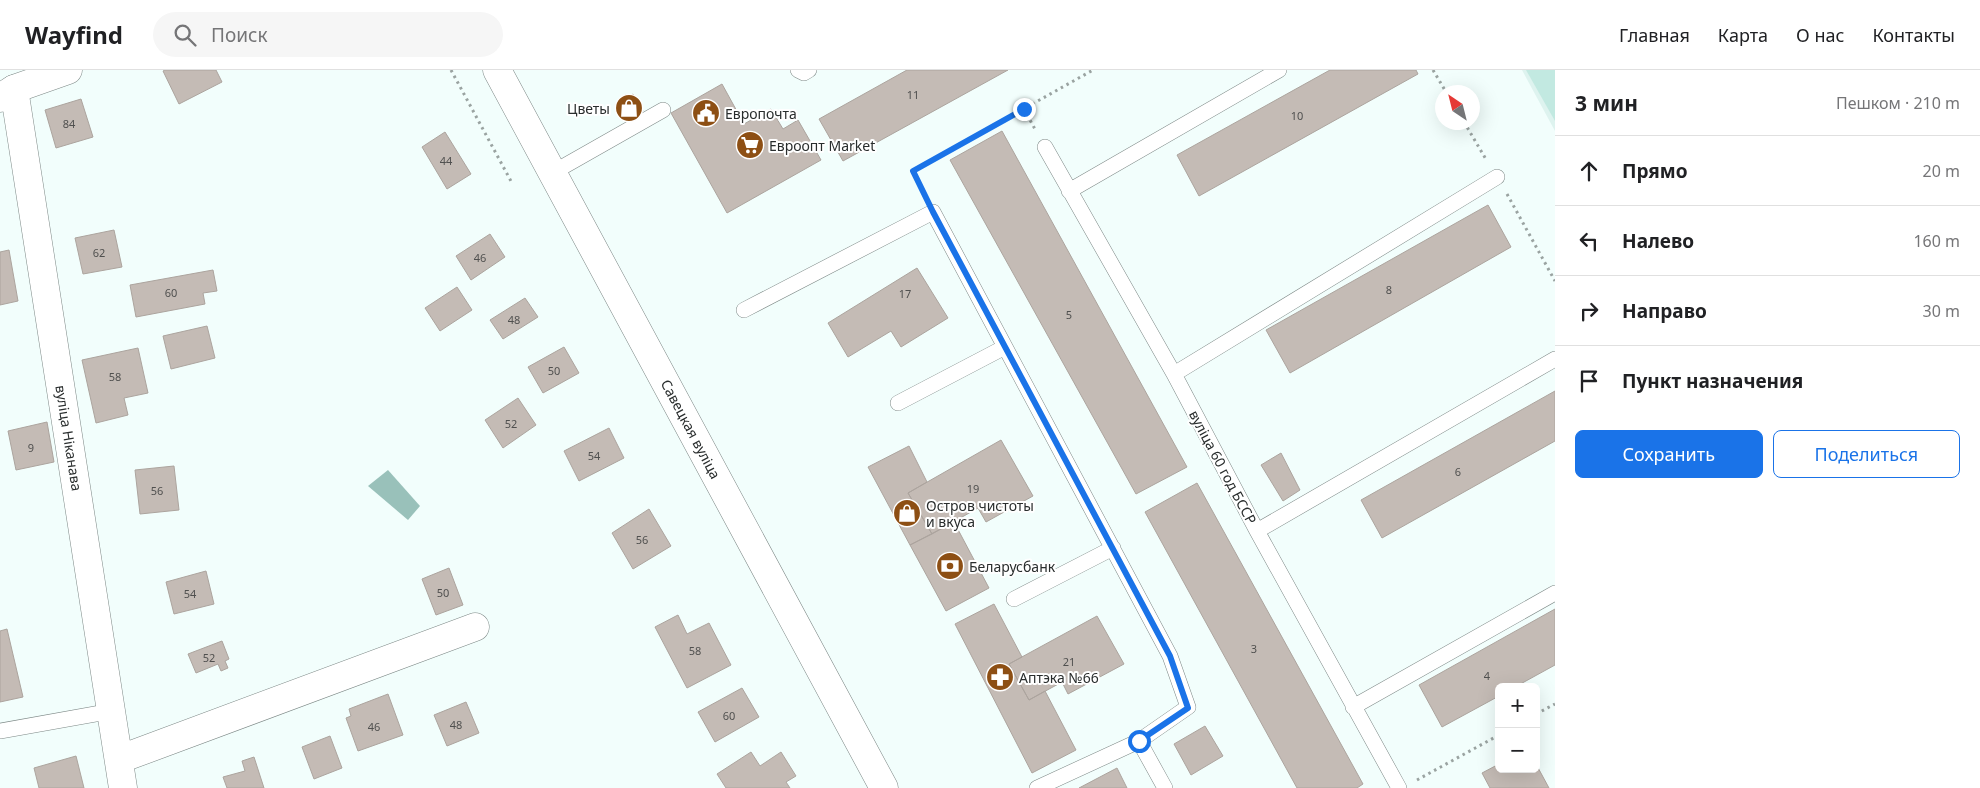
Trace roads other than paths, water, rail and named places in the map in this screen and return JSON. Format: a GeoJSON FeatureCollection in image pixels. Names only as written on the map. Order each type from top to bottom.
{"type":"FeatureCollection","features":[{"type":"Feature","properties":{"kind":"street"},"geometry":{"type":"LineString","coordinates":[[7,93],[68,70]]}},
{"type":"Feature","properties":{"kind":"street","name":"Савецкая вуліца"},"geometry":{"type":"LineString","coordinates":[[497,70],[884,788]]}},
{"type":"Feature","properties":{"kind":"street","name":"вуліца Ніканава"},"geometry":{"type":"LineString","coordinates":[[7,93],[120,758],[123,788]]}},
{"type":"Feature","properties":{"kind":"street"},"geometry":{"type":"LineString","coordinates":[[120,758],[475,626]]}},
{"type":"Feature","properties":{"kind":"lane"},"geometry":{"type":"LineString","coordinates":[[798,70],[804,73],[809,70]]}},
{"type":"Feature","properties":{"kind":"lane"},"geometry":{"type":"LineString","coordinates":[[1069,191],[1279,70]]}},
{"type":"Feature","properties":{"kind":"lane"},"geometry":{"type":"LineString","coordinates":[[552,173],[663,110]]}},
{"type":"Feature","properties":{"kind":"lane","name":"вуліца 60 год БССР"},"geometry":{"type":"LineString","coordinates":[[1045,147],[1174,374],[1353,706],[1406,786]]}},
{"type":"Feature","properties":{"kind":"lane"},"geometry":{"type":"LineString","coordinates":[[1174,374],[1497,178]]}},
{"type":"Feature","properties":{"kind":"lane"},"geometry":{"type":"LineString","coordinates":[[744,310],[933,212],[1170,656],[1188,708],[1139,741],[1037,788]]}},
{"type":"Feature","properties":{"kind":"lane"},"geometry":{"type":"LineString","coordinates":[[898,403],[1005,347]]}},
{"type":"Feature","properties":{"kind":"lane"},"geometry":{"type":"LineString","coordinates":[[1257,531],[1555,358]]}},
{"type":"Feature","properties":{"kind":"lane"},"geometry":{"type":"LineString","coordinates":[[1014,599],[1113,548]]}},
{"type":"Feature","properties":{"kind":"lane"},"geometry":{"type":"LineString","coordinates":[[1353,706],[1555,593]]}},
{"type":"Feature","properties":{"kind":"lane"},"geometry":{"type":"LineString","coordinates":[[0,731],[112,711]]}},
{"type":"Feature","properties":{"kind":"lane"},"geometry":{"type":"LineString","coordinates":[[1139,741],[1165,788]]}},
{"type":"Feature","properties":{"kind":"place","name":"Цветы"},"geometry":{"type":"Point","coordinates":[629,108]}},
{"type":"Feature","properties":{"kind":"place","name":"Европочта"},"geometry":{"type":"Point","coordinates":[706,113]}},
{"type":"Feature","properties":{"kind":"place","name":"Евроопт Market"},"geometry":{"type":"Point","coordinates":[750,145]}},
{"type":"Feature","properties":{"kind":"place","name":"Остров чистоты и вкуса"},"geometry":{"type":"Point","coordinates":[907,513]}},
{"type":"Feature","properties":{"kind":"place","name":"Беларусбанк"},"geometry":{"type":"Point","coordinates":[950,566]}},
{"type":"Feature","properties":{"kind":"place","name":"Аптэка №66"},"geometry":{"type":"Point","coordinates":[1000,677]}}]}
